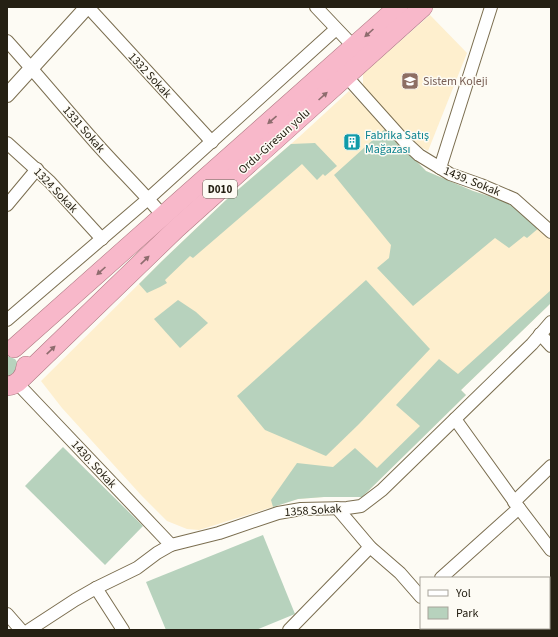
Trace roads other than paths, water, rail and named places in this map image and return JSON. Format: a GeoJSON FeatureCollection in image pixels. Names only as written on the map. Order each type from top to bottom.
{"type":"FeatureCollection","features":[{"type":"Feature","properties":{"kind":"highway","name":"Ordu-Giresun yolu"},"geometry":{"type":"LineString","coordinates":[[9,345],[163,216],[398,7]]}},
{"type":"Feature","properties":{"kind":"highway","name":"Ordu-Giresun yolu"},"geometry":{"type":"LineString","coordinates":[[13,384],[176,229],[423,7]]}},
{"type":"Feature","properties":{"kind":"highway"},"geometry":{"type":"LineString","coordinates":[[9,345],[21,353],[25,360],[26,369],[13,384]]}},
{"type":"Feature","properties":{"kind":"street"},"geometry":{"type":"LineString","coordinates":[[7,95],[87,7]]}},
{"type":"Feature","properties":{"kind":"street","name":"1332 Sokak"},"geometry":{"type":"LineString","coordinates":[[87,7],[212,142]]}},
{"type":"Feature","properties":{"kind":"street"},"geometry":{"type":"LineString","coordinates":[[316,7],[354,47]]}},
{"type":"Feature","properties":{"kind":"street"},"geometry":{"type":"LineString","coordinates":[[440,168],[491,7]]}},
{"type":"Feature","properties":{"kind":"street"},"geometry":{"type":"LineString","coordinates":[[7,320],[148,199],[336,29]]}},
{"type":"Feature","properties":{"kind":"street","name":"1331 Sokak"},"geometry":{"type":"LineString","coordinates":[[7,41],[32,67],[96,143],[163,216]]}},
{"type":"Feature","properties":{"kind":"street","name":"1439. Sokak"},"geometry":{"type":"LineString","coordinates":[[346,76],[406,143],[419,155],[450,174],[481,184],[514,199],[551,232]]}},
{"type":"Feature","properties":{"kind":"street","name":"1324 Sokak"},"geometry":{"type":"LineString","coordinates":[[7,143],[37,169],[102,239]]}},
{"type":"Feature","properties":{"kind":"street"},"geometry":{"type":"LineString","coordinates":[[7,205],[37,169]]}},
{"type":"Feature","properties":{"kind":"street","name":"1358 Sokak"},"geometry":{"type":"LineString","coordinates":[[29,630],[96,588],[137,568],[157,553],[171,545],[219,533],[278,513],[301,509],[361,506],[371,500],[382,490],[532,344],[551,322]]}},
{"type":"Feature","properties":{"kind":"street"},"geometry":{"type":"LineString","coordinates":[[540,334],[551,346]]}},
{"type":"Feature","properties":{"kind":"street","name":"1430. Sokak"},"geometry":{"type":"LineString","coordinates":[[13,384],[171,545]]}},
{"type":"Feature","properties":{"kind":"street"},"geometry":{"type":"LineString","coordinates":[[455,419],[516,505],[551,550]]}},
{"type":"Feature","properties":{"kind":"street"},"geometry":{"type":"LineString","coordinates":[[442,577],[516,505],[551,466]]}},
{"type":"Feature","properties":{"kind":"street"},"geometry":{"type":"LineString","coordinates":[[337,508],[370,547],[400,573],[420,595]]}},
{"type":"Feature","properties":{"kind":"street"},"geometry":{"type":"LineString","coordinates":[[289,630],[370,547]]}},
{"type":"Feature","properties":{"kind":"street"},"geometry":{"type":"LineString","coordinates":[[96,588],[123,630]]}},
{"type":"Feature","properties":{"kind":"street"},"geometry":{"type":"LineString","coordinates":[[7,614],[21,630]]}},
{"type":"Feature","properties":{"kind":"place","name":"Sistem Koleji"},"geometry":{"type":"Point","coordinates":[410,81]}},
{"type":"Feature","properties":{"kind":"place","name":"Fabrika Satış Mağazası"},"geometry":{"type":"Point","coordinates":[352,142]}}]}
